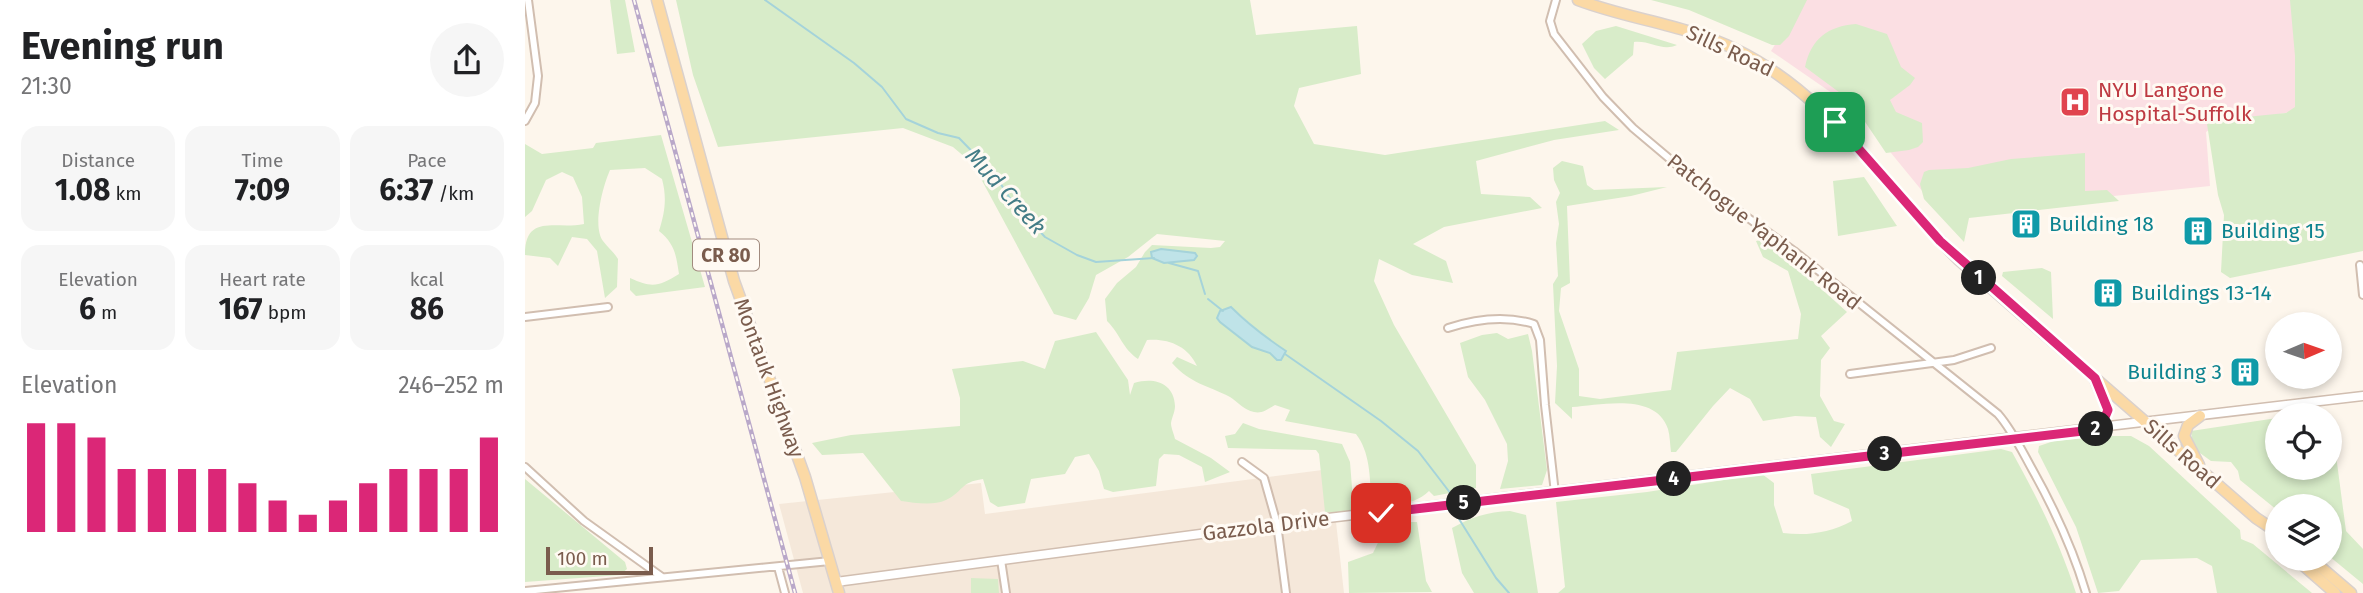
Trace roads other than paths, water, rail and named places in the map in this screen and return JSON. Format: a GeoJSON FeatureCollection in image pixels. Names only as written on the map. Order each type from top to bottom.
{"type":"FeatureCollection","features":[{"type":"Feature","properties":{"kind":"main road","name":"Montauk Highway"},"geometry":{"type":"LineString","coordinates":[[657,0],[734,281],[796,453],[839,593]]}},
{"type":"Feature","properties":{"kind":"main road","name":"Sills Road"},"geometry":{"type":"LineString","coordinates":[[1578,0],[1701,34],[1778,73],[1838,124],[1940,241],[2265,527]]}},
{"type":"Feature","properties":{"kind":"main road"},"geometry":{"type":"LineString","coordinates":[[2095,378],[2108,410],[2100,429]]}},
{"type":"Feature","properties":{"kind":"main road"},"geometry":{"type":"LineString","coordinates":[[2200,416],[2188,425],[2184,436],[2203,472]]}},
{"type":"Feature","properties":{"kind":"main road","name":"Sills Road"},"geometry":{"type":"LineString","coordinates":[[2256,518],[2265,524]]}},
{"type":"Feature","properties":{"kind":"main road"},"geometry":{"type":"LineString","coordinates":[[2310,571],[2335,593]]}},
{"type":"Feature","properties":{"kind":"main road"},"geometry":{"type":"LineString","coordinates":[[2325,571],[2351,593]]}},
{"type":"Feature","properties":{"kind":"street"},"geometry":{"type":"LineString","coordinates":[[525,121],[535,103],[538,76],[528,0]]}},
{"type":"Feature","properties":{"kind":"street","name":"Patchogue Yaphank Road"},"geometry":{"type":"LineString","coordinates":[[1556,0],[1550,21],[1554,34],[1603,97],[1633,128],[1690,176],[1794,251],[1993,409],[2014,438],[2060,521],[2086,593]]}},
{"type":"Feature","properties":{"kind":"street"},"geometry":{"type":"LineString","coordinates":[[2360,265],[2363,295]]}},
{"type":"Feature","properties":{"kind":"street"},"geometry":{"type":"LineString","coordinates":[[525,317],[608,307]]}},
{"type":"Feature","properties":{"kind":"street"},"geometry":{"type":"LineString","coordinates":[[1448,328],[1472,320],[1489,319],[1520,319],[1534,324],[1540,340],[1555,493]]}},
{"type":"Feature","properties":{"kind":"street"},"geometry":{"type":"LineString","coordinates":[[1850,374],[1954,360],[1991,348]]}},
{"type":"Feature","properties":{"kind":"street","name":"Gazzola Drive"},"geometry":{"type":"LineString","coordinates":[[836,582],[1277,524],[2363,396]]}},
{"type":"Feature","properties":{"kind":"street"},"geometry":{"type":"LineString","coordinates":[[1242,462],[1264,478],[1277,524],[1286,593]]}},
{"type":"Feature","properties":{"kind":"street"},"geometry":{"type":"LineString","coordinates":[[525,467],[584,521],[662,577]]}},
{"type":"Feature","properties":{"kind":"street"},"geometry":{"type":"LineString","coordinates":[[1002,560],[1006,593]]}},
{"type":"Feature","properties":{"kind":"street"},"geometry":{"type":"LineString","coordinates":[[525,591],[830,561]]}},
{"type":"Feature","properties":{"kind":"street"},"geometry":{"type":"LineString","coordinates":[[778,567],[785,593]]}},
{"type":"Feature","properties":{"kind":"water"},"geometry":{"type":"Polygon","coordinates":[[[1161,249],[1195,253],[1197,256],[1194,260],[1164,263],[1152,258],[1151,252],[1161,249]]]}},
{"type":"Feature","properties":{"kind":"water"},"geometry":{"type":"Polygon","coordinates":[[[1231,307],[1286,351],[1281,360],[1252,347],[1220,322],[1217,318],[1220,311],[1231,307]]]}},
{"type":"Feature","properties":{"kind":"waterway","name":"Mud Creek"},"geometry":{"type":"LineString","coordinates":[[765,0],[854,63],[882,87],[906,119],[938,133],[959,138],[995,175],[1011,200],[1045,237],[1096,262],[1154,258]]}},
{"type":"Feature","properties":{"kind":"waterway","name":"Mud Creek"},"geometry":{"type":"LineString","coordinates":[[1169,263],[1198,271],[1205,294]]}},
{"type":"Feature","properties":{"kind":"waterway","name":"Mud Creek"},"geometry":{"type":"LineString","coordinates":[[1208,299],[1223,311]]}},
{"type":"Feature","properties":{"kind":"waterway","name":"Mud Creek"},"geometry":{"type":"LineString","coordinates":[[1285,354],[1381,421],[1418,451],[1451,494]]}},
{"type":"Feature","properties":{"kind":"waterway","name":"Mud Creek"},"geometry":{"type":"LineString","coordinates":[[1459,519],[1496,578],[1509,593]]}},
{"type":"Feature","properties":{"kind":"railway"},"geometry":{"type":"LineString","coordinates":[[634,0],[795,593]]}},
{"type":"Feature","properties":{"kind":"place","name":"NYU Langone Hospital-Suffolk"},"geometry":{"type":"Point","coordinates":[2075,102]}},
{"type":"Feature","properties":{"kind":"place","name":"Building 18"},"geometry":{"type":"Point","coordinates":[2026,224]}},
{"type":"Feature","properties":{"kind":"place","name":"Building 15"},"geometry":{"type":"Point","coordinates":[2198,231]}},
{"type":"Feature","properties":{"kind":"place","name":"Buildings 13-14"},"geometry":{"type":"Point","coordinates":[2108,293]}},
{"type":"Feature","properties":{"kind":"place","name":"Building 3"},"geometry":{"type":"Point","coordinates":[2245,372]}}]}
